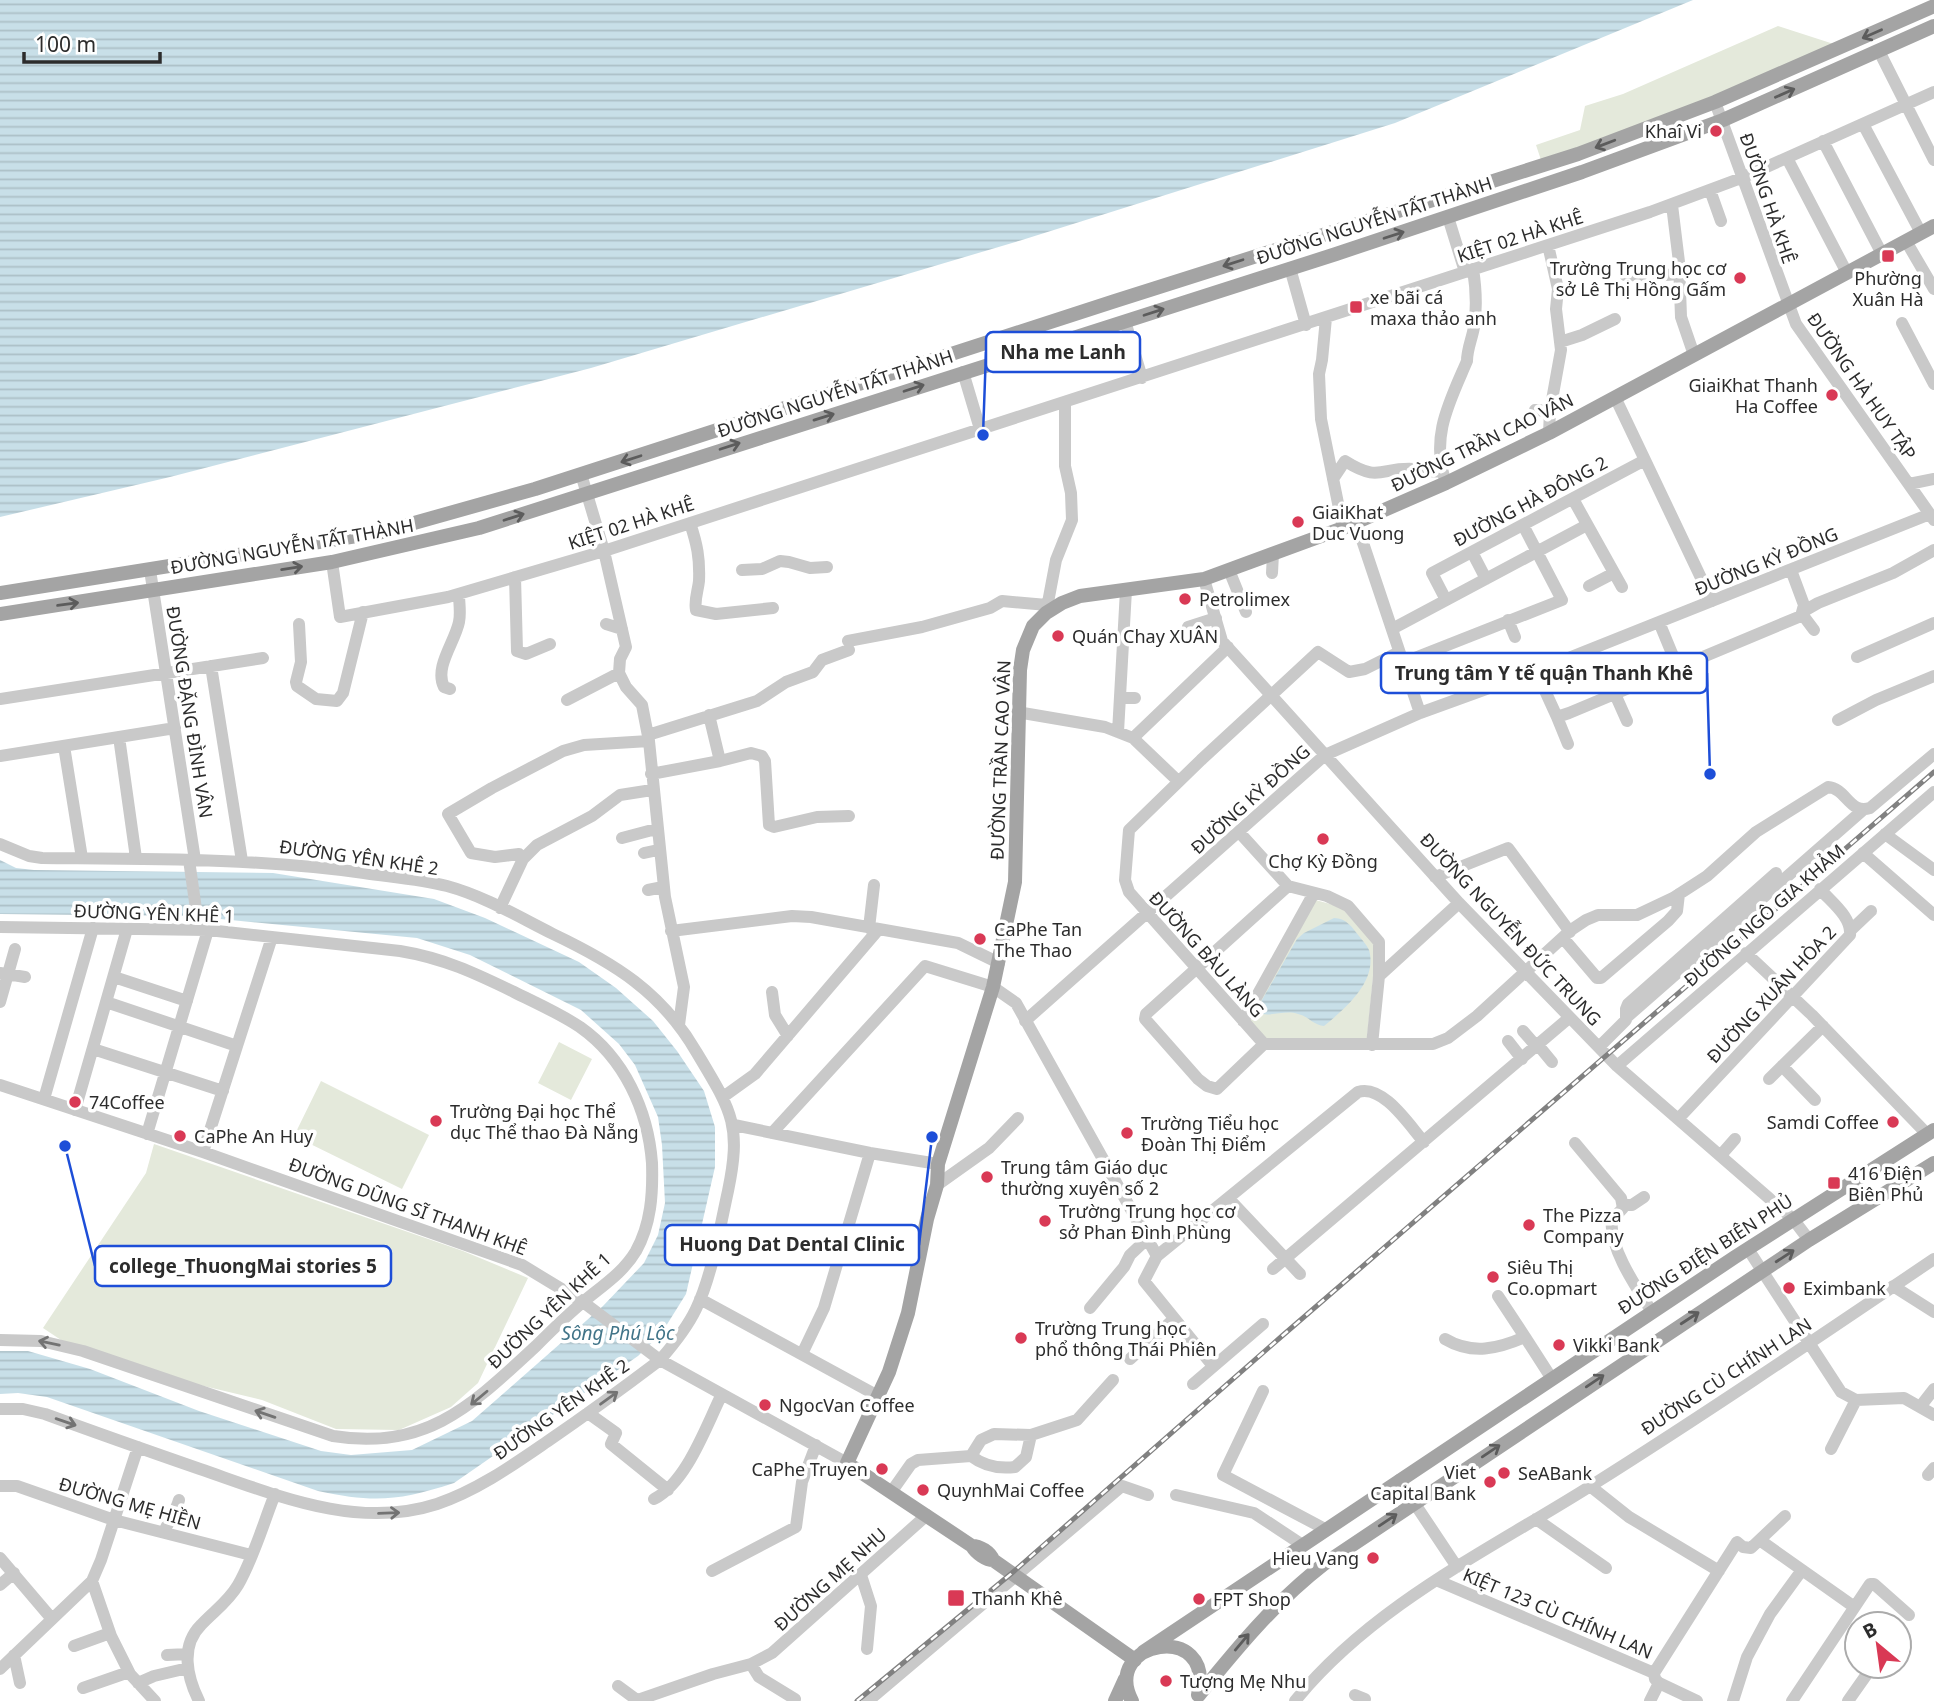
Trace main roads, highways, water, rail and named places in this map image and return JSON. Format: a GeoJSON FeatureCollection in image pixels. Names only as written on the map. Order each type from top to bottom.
{"type":"FeatureCollection","features":[{"type":"Feature","properties":{"kind":"main road","name":"ĐƯỜNG NGUYỄN TẤT THÀNH"},"geometry":{"type":"LineString","coordinates":[[0,593],[382,532],[501,499],[1578,154],[1715,102],[1934,6]]}},
{"type":"Feature","properties":{"kind":"main road","name":"ĐƯỜNG NGUYỄN TẤT THÀNH"},"geometry":{"type":"LineString","coordinates":[[0,614],[331,562],[479,527],[1582,172],[1723,120],[1934,26]]}},
{"type":"Feature","properties":{"kind":"main road"},"geometry":{"type":"LineString","coordinates":[[1345,228],[1352,248]]}},
{"type":"Feature","properties":{"kind":"main road","name":"ĐƯỜNG TRẦN CAO VÂN"},"geometry":{"type":"LineString","coordinates":[[1136,1661],[1017,1576],[989,1560],[892,1491],[847,1463],[889,1372],[908,1313],[937,1185],[938,1164],[999,963],[1015,882],[1017,712],[1023,650],[1033,626],[1046,609],[1080,596],[1204,579],[1350,525],[1444,477],[1549,433],[1928,229]]}},
{"type":"Feature","properties":{"kind":"main road"},"geometry":{"type":"LineString","coordinates":[[1063,318],[1069,338]]}},
{"type":"Feature","properties":{"kind":"main road"},"geometry":{"type":"LineString","coordinates":[[842,389],[849,409]]}},
{"type":"Feature","properties":{"kind":"main road","name":"ĐƯỜNG ĐIỆN BIÊN PHỦ"},"geometry":{"type":"LineString","coordinates":[[1136,1661],[1301,1544],[1793,1219],[1930,1132]]}},
{"type":"Feature","properties":{"kind":"main road"},"geometry":{"type":"LineString","coordinates":[[1197,1698],[1241,1642],[1293,1588],[1362,1537],[1809,1240],[1934,1163]]}},
{"type":"Feature","properties":{"kind":"main road"},"geometry":{"type":"LineString","coordinates":[[1606,1343],[1621,1364]]}},
{"type":"Feature","properties":{"kind":"main road"},"geometry":{"type":"LineString","coordinates":[[1115,1701],[1136,1661],[1154,1647],[1165,1645],[1177,1647],[1195,1662],[1200,1672],[1201,1684],[1197,1698]]}},
{"type":"Feature","properties":{"kind":"main road"},"geometry":{"type":"LineString","coordinates":[[1132,1701],[1127,1683],[1136,1661]]}},
{"type":"Feature","properties":{"kind":"water"},"geometry":{"type":"Polygon","coordinates":[[[0,0],[1693,0],[1395,123],[1022,240],[591,368],[170,477],[0,517],[0,0]]]}},
{"type":"Feature","properties":{"kind":"water","name":"Sông Phú Lộc"},"geometry":{"type":"Polygon","coordinates":[[[0,860],[16,868],[34,870],[273,873],[434,899],[485,918],[579,962],[616,988],[653,1021],[677,1051],[704,1091],[715,1127],[715,1167],[686,1294],[661,1334],[638,1356],[454,1483],[402,1497],[355,1497],[318,1491],[47,1397],[18,1393],[0,1394],[0,1351],[28,1351],[90,1369],[199,1411],[321,1451],[351,1455],[412,1450],[472,1421],[603,1306],[644,1263],[658,1235],[665,1203],[658,1117],[635,1065],[619,1044],[581,1010],[470,955],[417,938],[190,916],[0,914],[0,860]]]}},
{"type":"Feature","properties":{"kind":"water"},"geometry":{"type":"Polygon","coordinates":[[[1334,918],[1348,924],[1369,950],[1369,972],[1358,993],[1324,1026],[1294,1013],[1262,1014],[1259,1005],[1297,939],[1334,918]]]}},
{"type":"Feature","properties":{"kind":"railway"},"geometry":{"type":"LineString","coordinates":[[857,1701],[1012,1573],[1934,772]]}},
{"type":"Feature","properties":{"kind":"place","name":"Khaî Vi"},"geometry":{"type":"Point","coordinates":[1716,131]}},
{"type":"Feature","properties":{"kind":"place","name":"Phường Xuân Hà"},"geometry":{"type":"Point","coordinates":[1888,256]}},
{"type":"Feature","properties":{"kind":"place","name":"Trường Trung học cơ sở Lê Thị Hồng Gấm"},"geometry":{"type":"Point","coordinates":[1740,278]}},
{"type":"Feature","properties":{"kind":"place","name":"xe bãi cá maxa thảo anh"},"geometry":{"type":"Point","coordinates":[1356,307]}},
{"type":"Feature","properties":{"kind":"place","name":"GiaiKhat Thanh Ha Coffee"},"geometry":{"type":"Point","coordinates":[1832,395]}},
{"type":"Feature","properties":{"kind":"place","name":"Nha me Lanh"},"geometry":{"type":"Point","coordinates":[983,435]}},
{"type":"Feature","properties":{"kind":"place","name":"GiaiKhat Duc Vuong"},"geometry":{"type":"Point","coordinates":[1298,522]}},
{"type":"Feature","properties":{"kind":"place","name":"Petrolimex"},"geometry":{"type":"Point","coordinates":[1185,599]}},
{"type":"Feature","properties":{"kind":"place","name":"Quán Chay XUÂN"},"geometry":{"type":"Point","coordinates":[1058,636]}},
{"type":"Feature","properties":{"kind":"place","name":"Trung tâm Y tế quận Thanh Khê"},"geometry":{"type":"Point","coordinates":[1710,774]}},
{"type":"Feature","properties":{"kind":"place","name":"Chợ Kỳ Đồng"},"geometry":{"type":"Point","coordinates":[1323,839]}},
{"type":"Feature","properties":{"kind":"place","name":"CaPhe Tan The Thao"},"geometry":{"type":"Point","coordinates":[980,939]}},
{"type":"Feature","properties":{"kind":"place","name":"74Coffee"},"geometry":{"type":"Point","coordinates":[75,1102]}},
{"type":"Feature","properties":{"kind":"place","name":"Trường Đại học Thể dục Thể thao Đà Nẵng"},"geometry":{"type":"Point","coordinates":[436,1121]}},
{"type":"Feature","properties":{"kind":"place","name":"Samdi Coffee"},"geometry":{"type":"Point","coordinates":[1893,1122]}},
{"type":"Feature","properties":{"kind":"place","name":"Trường Tiểu học Đoàn Thị Điểm"},"geometry":{"type":"Point","coordinates":[1127,1133]}},
{"type":"Feature","properties":{"kind":"place","name":"CaPhe An Huy"},"geometry":{"type":"Point","coordinates":[180,1136]}},
{"type":"Feature","properties":{"kind":"place","name":"Huong Dat Dental Clinic"},"geometry":{"type":"Point","coordinates":[932,1137]}},
{"type":"Feature","properties":{"kind":"place","name":"college_ThuongMai stories 5"},"geometry":{"type":"Point","coordinates":[65,1146]}},
{"type":"Feature","properties":{"kind":"place","name":"Trung tâm Giáo dục thường xuyên số 2"},"geometry":{"type":"Point","coordinates":[987,1177]}},
{"type":"Feature","properties":{"kind":"place","name":"416 Điện Biên Phủ"},"geometry":{"type":"Point","coordinates":[1834,1183]}},
{"type":"Feature","properties":{"kind":"place","name":"Trường Trung học cơ sở Phan Đình Phùng"},"geometry":{"type":"Point","coordinates":[1045,1221]}},
{"type":"Feature","properties":{"kind":"place","name":"The Pizza Company"},"geometry":{"type":"Point","coordinates":[1529,1225]}},
{"type":"Feature","properties":{"kind":"place","name":"Siêu Thị Co.opmart"},"geometry":{"type":"Point","coordinates":[1493,1277]}},
{"type":"Feature","properties":{"kind":"place","name":"Eximbank"},"geometry":{"type":"Point","coordinates":[1789,1288]}},
{"type":"Feature","properties":{"kind":"place","name":"Trường Trung học phổ thông Thái Phiên"},"geometry":{"type":"Point","coordinates":[1021,1338]}},
{"type":"Feature","properties":{"kind":"place","name":"Vikki Bank"},"geometry":{"type":"Point","coordinates":[1559,1345]}},
{"type":"Feature","properties":{"kind":"place","name":"NgocVan Coffee"},"geometry":{"type":"Point","coordinates":[765,1405]}},
{"type":"Feature","properties":{"kind":"place","name":"CaPhe Truyen"},"geometry":{"type":"Point","coordinates":[882,1469]}},
{"type":"Feature","properties":{"kind":"place","name":"SeABank"},"geometry":{"type":"Point","coordinates":[1504,1473]}},
{"type":"Feature","properties":{"kind":"place","name":"Viet Capital Bank"},"geometry":{"type":"Point","coordinates":[1490,1482]}},
{"type":"Feature","properties":{"kind":"place","name":"QuynhMai Coffee"},"geometry":{"type":"Point","coordinates":[923,1490]}},
{"type":"Feature","properties":{"kind":"place","name":"Hieu Vang"},"geometry":{"type":"Point","coordinates":[1373,1558]}},
{"type":"Feature","properties":{"kind":"place","name":"Thanh Khê"},"geometry":{"type":"Point","coordinates":[956,1598]}},
{"type":"Feature","properties":{"kind":"place","name":"FPT Shop"},"geometry":{"type":"Point","coordinates":[1199,1599]}},
{"type":"Feature","properties":{"kind":"place","name":"Tượng Mẹ Nhu"},"geometry":{"type":"Point","coordinates":[1166,1681]}}]}
